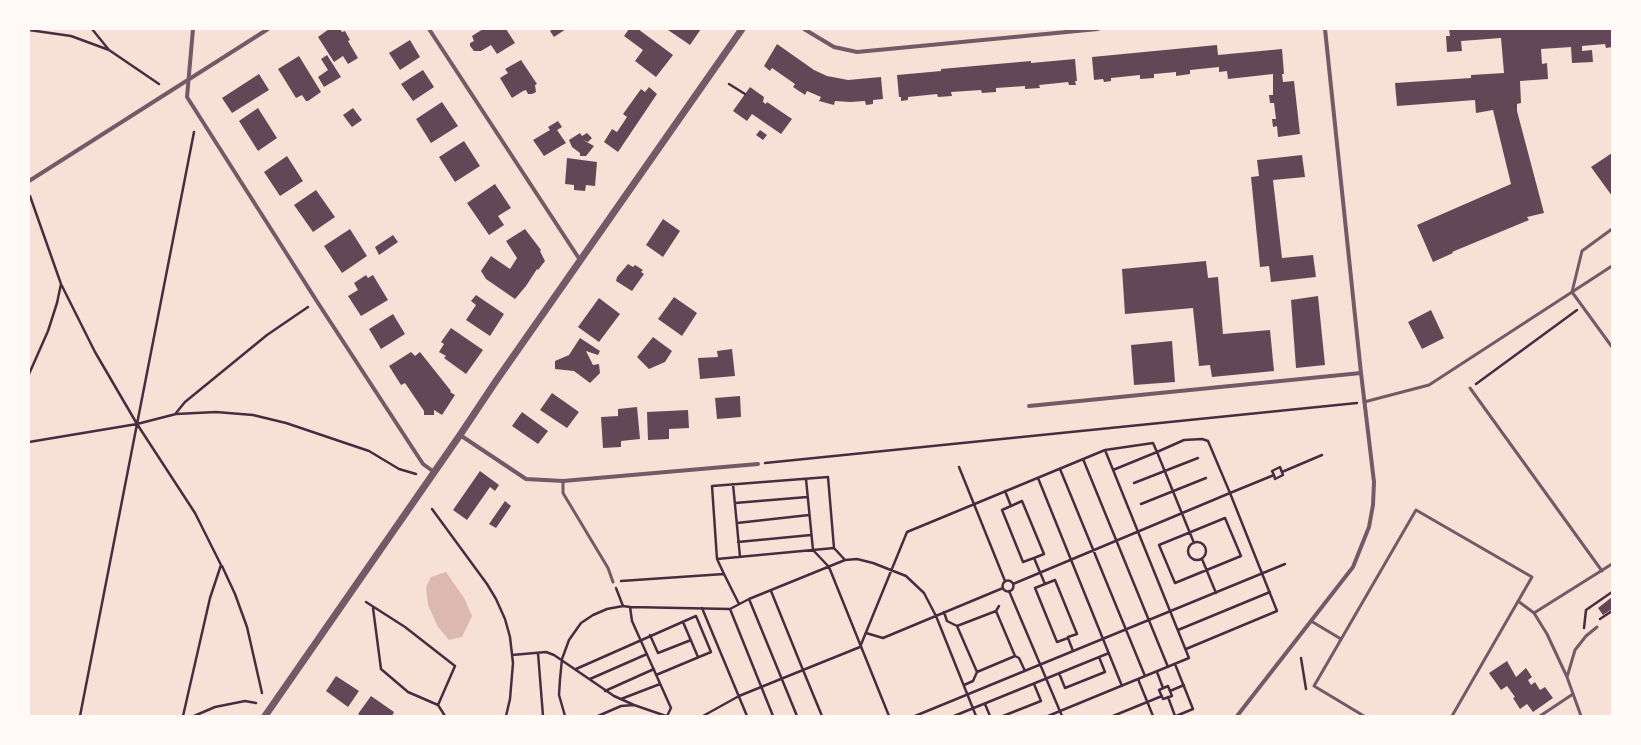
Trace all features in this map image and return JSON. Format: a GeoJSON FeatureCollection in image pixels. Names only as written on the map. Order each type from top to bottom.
{"type":"FeatureCollection","features":[{"type":"Feature","properties":{"kind":"street"},"geometry":{"type":"LineString","coordinates":[[193,29],[190,79],[187,97],[423,464],[434,472]]}},
{"type":"Feature","properties":{"kind":"street"},"geometry":{"type":"LineString","coordinates":[[29,181],[268,29]]}},
{"type":"Feature","properties":{"kind":"street"},"geometry":{"type":"LineString","coordinates":[[429,29],[580,260]]}},
{"type":"Feature","properties":{"kind":"street"},"geometry":{"type":"LineString","coordinates":[[265,716],[580,260],[742,29]]}},
{"type":"Feature","properties":{"kind":"street"},"geometry":{"type":"LineString","coordinates":[[804,29],[834,47],[857,52],[1098,29]]}},
{"type":"Feature","properties":{"kind":"street"},"geometry":{"type":"LineString","coordinates":[[1237,716],[1353,567],[1369,527],[1373,505],[1374,482],[1364,402],[1325,29]]}},
{"type":"Feature","properties":{"kind":"street"},"geometry":{"type":"LineString","coordinates":[[1029,406],[1361,373]]}},
{"type":"Feature","properties":{"kind":"street"},"geometry":{"type":"LineString","coordinates":[[460,435],[526,479],[563,481],[758,464]]}},
{"type":"Feature","properties":{"kind":"lane"},"geometry":{"type":"LineString","coordinates":[[1572,292],[1582,251],[1612,229]]}},
{"type":"Feature","properties":{"kind":"lane"},"geometry":{"type":"LineString","coordinates":[[1364,402],[1429,385],[1612,266]]}},
{"type":"Feature","properties":{"kind":"lane"},"geometry":{"type":"LineString","coordinates":[[1572,292],[1612,347]]}},
{"type":"Feature","properties":{"kind":"lane"},"geometry":{"type":"LineString","coordinates":[[1470,388],[1602,571]]}},
{"type":"Feature","properties":{"kind":"lane"},"geometry":{"type":"LineString","coordinates":[[563,481],[563,492],[608,568],[613,582]]}},
{"type":"Feature","properties":{"kind":"lane"},"geometry":{"type":"LineString","coordinates":[[1364,716],[1314,686],[1416,510],[1532,577],[1452,716]]}},
{"type":"Feature","properties":{"kind":"lane"},"geometry":{"type":"LineString","coordinates":[[1534,613],[1612,564]]}},
{"type":"Feature","properties":{"kind":"lane"},"geometry":{"type":"LineString","coordinates":[[1518,601],[1534,613],[1547,634],[1567,677],[1581,716]]}},
{"type":"Feature","properties":{"kind":"lane"},"geometry":{"type":"LineString","coordinates":[[1311,621],[1341,639]]}},
{"type":"Feature","properties":{"kind":"lane"},"geometry":{"type":"LineString","coordinates":[[1567,677],[1576,650],[1586,636],[1597,627]]}},
{"type":"Feature","properties":{"kind":"lane"},"geometry":{"type":"LineString","coordinates":[[1540,716],[1573,694]]}},
{"type":"Feature","properties":{"kind":"path"},"geometry":{"type":"LineString","coordinates":[[92,29],[109,50]]}},
{"type":"Feature","properties":{"kind":"path"},"geometry":{"type":"LineString","coordinates":[[29,30],[71,36],[109,50],[159,84]]}},
{"type":"Feature","properties":{"kind":"path"},"geometry":{"type":"LineString","coordinates":[[728,84],[745,94]]}},
{"type":"Feature","properties":{"kind":"path"},"geometry":{"type":"LineString","coordinates":[[80,716],[194,132]]}},
{"type":"Feature","properties":{"kind":"path"},"geometry":{"type":"LineString","coordinates":[[30,196],[61,284],[95,352],[137,424],[195,513],[235,594],[247,627],[262,693]]}},
{"type":"Feature","properties":{"kind":"path"},"geometry":{"type":"LineString","coordinates":[[29,374],[48,331],[61,284]]}},
{"type":"Feature","properties":{"kind":"path"},"geometry":{"type":"LineString","coordinates":[[1470,388],[1583,306]]}},
{"type":"Feature","properties":{"kind":"path"},"geometry":{"type":"LineString","coordinates":[[176,414],[185,402],[261,340],[308,307]]}},
{"type":"Feature","properties":{"kind":"path"},"geometry":{"type":"LineString","coordinates":[[758,464],[1347,404]]}},
{"type":"Feature","properties":{"kind":"path"},"geometry":{"type":"LineString","coordinates":[[29,442],[137,424],[176,414],[216,412],[252,415],[286,423],[369,451],[399,469],[416,474]]}},
{"type":"Feature","properties":{"kind":"path"},"geometry":{"type":"LineString","coordinates":[[1113,470],[1184,440],[1202,439],[1208,441],[1230,493],[1277,612],[1186,649]]}},
{"type":"Feature","properties":{"kind":"path"},"geometry":{"type":"LineString","coordinates":[[703,716],[739,696],[860,648],[890,570],[907,532],[1105,450],[1153,443],[1194,543]]}},
{"type":"Feature","properties":{"kind":"path"},"geometry":{"type":"LineString","coordinates":[[1048,716],[1189,658],[1105,450]]}},
{"type":"Feature","properties":{"kind":"path"},"geometry":{"type":"LineString","coordinates":[[1282,472],[1322,455]]}},
{"type":"Feature","properties":{"kind":"path"},"geometry":{"type":"LineString","coordinates":[[1134,483],[1198,458]]}},
{"type":"Feature","properties":{"kind":"path"},"geometry":{"type":"LineString","coordinates":[[1083,459],[1168,667]]}},
{"type":"Feature","properties":{"kind":"path"},"geometry":{"type":"LineString","coordinates":[[1280,467],[1283,475],[1276,479],[1274,475],[1272,470],[1280,467]]}},
{"type":"Feature","properties":{"kind":"path"},"geometry":{"type":"LineString","coordinates":[[960,468],[1006,581]]}},
{"type":"Feature","properties":{"kind":"path"},"geometry":{"type":"LineString","coordinates":[[1060,469],[1145,676]]}},
{"type":"Feature","properties":{"kind":"path"},"geometry":{"type":"LineString","coordinates":[[1010,591],[1013,584],[1039,572],[1274,475]]}},
{"type":"Feature","properties":{"kind":"path"},"geometry":{"type":"LineString","coordinates":[[739,604],[718,559],[712,486],[828,477],[834,548],[845,560]]}},
{"type":"Feature","properties":{"kind":"path"},"geometry":{"type":"LineString","coordinates":[[1038,478],[1122,686]]}},
{"type":"Feature","properties":{"kind":"path"},"geometry":{"type":"LineString","coordinates":[[1141,504],[1206,478]]}},
{"type":"Feature","properties":{"kind":"path"},"geometry":{"type":"LineString","coordinates":[[806,479],[813,550],[829,567],[860,648],[889,716]]}},
{"type":"Feature","properties":{"kind":"path"},"geometry":{"type":"LineString","coordinates":[[733,484],[740,557]]}},
{"type":"Feature","properties":{"kind":"path"},"geometry":{"type":"LineString","coordinates":[[1005,492],[1011,506]]}},
{"type":"Feature","properties":{"kind":"path"},"geometry":{"type":"LineString","coordinates":[[735,503],[808,496]]}},
{"type":"Feature","properties":{"kind":"path"},"geometry":{"type":"LineString","coordinates":[[1022,501],[1044,554],[1023,562],[1002,510],[1011,506],[1022,501]]}},
{"type":"Feature","properties":{"kind":"path"},"geometry":{"type":"LineString","coordinates":[[432,508],[496,599],[505,619],[512,655],[510,699],[506,716]]}},
{"type":"Feature","properties":{"kind":"path"},"geometry":{"type":"LineString","coordinates":[[737,523],[809,515]]}},
{"type":"Feature","properties":{"kind":"path"},"geometry":{"type":"LineString","coordinates":[[1225,518],[1240,556],[1175,583],[1159,545],[1190,533],[1225,518]]}},
{"type":"Feature","properties":{"kind":"path"},"geometry":{"type":"LineString","coordinates":[[738,542],[811,535]]}},
{"type":"Feature","properties":{"kind":"path"},"geometry":{"type":"LineString","coordinates":[[1194,543],[1200,543],[1206,549],[1206,554],[1202,559],[1196,560],[1190,555],[1190,547],[1194,543]]}},
{"type":"Feature","properties":{"kind":"path"},"geometry":{"type":"LineString","coordinates":[[718,559],[834,548]]}},
{"type":"Feature","properties":{"kind":"path"},"geometry":{"type":"LineString","coordinates":[[1034,558],[1044,584]]}},
{"type":"Feature","properties":{"kind":"path"},"geometry":{"type":"LineString","coordinates":[[565,716],[559,695],[562,659],[569,640],[581,623],[600,611],[623,606],[730,609],[749,599],[845,560],[857,559],[906,576],[918,586],[936,616],[976,716]]}},
{"type":"Feature","properties":{"kind":"path"},"geometry":{"type":"LineString","coordinates":[[1202,559],[1216,593]]}},
{"type":"Feature","properties":{"kind":"path"},"geometry":{"type":"LineString","coordinates":[[915,716],[1285,564]]}},
{"type":"Feature","properties":{"kind":"path"},"geometry":{"type":"LineString","coordinates":[[183,716],[210,598],[221,565]]}},
{"type":"Feature","properties":{"kind":"path"},"geometry":{"type":"LineString","coordinates":[[623,606],[613,582],[724,574]]}},
{"type":"Feature","properties":{"kind":"path"},"geometry":{"type":"LineString","coordinates":[[1006,581],[1009,580],[1013,584]]}},
{"type":"Feature","properties":{"kind":"path"},"geometry":{"type":"LineString","coordinates":[[1055,580],[1077,634],[1057,642],[1035,588],[1044,584],[1055,580]]}},
{"type":"Feature","properties":{"kind":"path"},"geometry":{"type":"LineString","coordinates":[[1003,588],[1002,585],[1006,581]]}},
{"type":"Feature","properties":{"kind":"path"},"geometry":{"type":"LineString","coordinates":[[866,633],[883,638],[1003,588],[1010,591],[1062,716]]}},
{"type":"Feature","properties":{"kind":"path"},"geometry":{"type":"LineString","coordinates":[[771,591],[822,716]]}},
{"type":"Feature","properties":{"kind":"path"},"geometry":{"type":"LineString","coordinates":[[1178,630],[1270,592]]}},
{"type":"Feature","properties":{"kind":"path"},"geometry":{"type":"LineString","coordinates":[[1584,630],[1586,610],[1612,592]]}},
{"type":"Feature","properties":{"kind":"path"},"geometry":{"type":"LineString","coordinates":[[749,599],[797,716]]}},
{"type":"Feature","properties":{"kind":"path"},"geometry":{"type":"LineString","coordinates":[[366,602],[373,608],[405,627],[454,666],[438,705]]}},
{"type":"Feature","properties":{"kind":"path"},"geometry":{"type":"LineString","coordinates":[[957,626],[996,610],[1000,606]]}},
{"type":"Feature","properties":{"kind":"path"},"geometry":{"type":"LineString","coordinates":[[512,655],[546,652],[562,659],[605,691],[634,705],[666,716],[671,708],[632,621],[630,607]]}},
{"type":"Feature","properties":{"kind":"path"},"geometry":{"type":"LineString","coordinates":[[373,608],[381,669],[408,692],[438,705],[445,716]]}},
{"type":"Feature","properties":{"kind":"path"},"geometry":{"type":"LineString","coordinates":[[702,608],[748,716]]}},
{"type":"Feature","properties":{"kind":"path"},"geometry":{"type":"LineString","coordinates":[[730,609],[773,716]]}},
{"type":"Feature","properties":{"kind":"path"},"geometry":{"type":"LineString","coordinates":[[996,610],[1015,656],[1019,658],[1025,671]]}},
{"type":"Feature","properties":{"kind":"path"},"geometry":{"type":"LineString","coordinates":[[944,612],[947,621],[957,626],[977,672]]}},
{"type":"Feature","properties":{"kind":"path"},"geometry":{"type":"LineString","coordinates":[[576,669],[696,616],[711,652],[656,674]]}},
{"type":"Feature","properties":{"kind":"path"},"geometry":{"type":"LineString","coordinates":[[683,622],[698,657]]}},
{"type":"Feature","properties":{"kind":"path"},"geometry":{"type":"LineString","coordinates":[[650,636],[658,653],[691,640]]}},
{"type":"Feature","properties":{"kind":"path"},"geometry":{"type":"LineString","coordinates":[[1068,638],[1073,651]]}},
{"type":"Feature","properties":{"kind":"path"},"geometry":{"type":"LineString","coordinates":[[538,652],[543,716]]}},
{"type":"Feature","properties":{"kind":"path"},"geometry":{"type":"LineString","coordinates":[[954,716],[962,715],[973,708],[1109,653]]}},
{"type":"Feature","properties":{"kind":"path"},"geometry":{"type":"LineString","coordinates":[[590,679],[647,654]]}},
{"type":"Feature","properties":{"kind":"path"},"geometry":{"type":"LineString","coordinates":[[964,685],[973,681],[977,672],[1015,656]]}},
{"type":"Feature","properties":{"kind":"path"},"geometry":{"type":"LineString","coordinates":[[1059,673],[1065,688],[1105,672],[1099,657]]}},
{"type":"Feature","properties":{"kind":"path"},"geometry":{"type":"LineString","coordinates":[[1168,697],[1176,716],[1193,709],[1175,664]]}},
{"type":"Feature","properties":{"kind":"path"},"geometry":{"type":"LineString","coordinates":[[605,691],[654,669]]}},
{"type":"Feature","properties":{"kind":"path"},"geometry":{"type":"LineString","coordinates":[[1157,672],[1163,688]]}},
{"type":"Feature","properties":{"kind":"path"},"geometry":{"type":"LineString","coordinates":[[1138,679],[1153,716]]}},
{"type":"Feature","properties":{"kind":"path"},"geometry":{"type":"LineString","coordinates":[[620,699],[660,684]]}},
{"type":"Feature","properties":{"kind":"path"},"geometry":{"type":"LineString","coordinates":[[1003,716],[1041,701],[1034,684]]}},
{"type":"Feature","properties":{"kind":"path"},"geometry":{"type":"LineString","coordinates":[[1170,691],[1184,685]]}},
{"type":"Feature","properties":{"kind":"path"},"geometry":{"type":"LineString","coordinates":[[1168,686],[1170,691],[1172,696],[1164,699],[1160,690],[1168,686]]}},
{"type":"Feature","properties":{"kind":"path"},"geometry":{"type":"LineString","coordinates":[[1113,716],[1162,696]]}},
{"type":"Feature","properties":{"kind":"path"},"geometry":{"type":"LineString","coordinates":[[194,716],[215,707],[246,701],[256,704]]}},
{"type":"Feature","properties":{"kind":"path"},"geometry":{"type":"LineString","coordinates":[[985,704],[990,716]]}},
{"type":"Feature","properties":{"kind":"path"},"geometry":{"type":"LineString","coordinates":[[598,716],[621,706],[634,705]]}},
{"type":"Feature","properties":{"kind":"shaded area"},"geometry":{"type":"Polygon","coordinates":[[[446,572],[464,598],[472,616],[462,637],[449,640],[438,627],[428,605],[426,587],[431,577],[446,572]]]}},
{"type":"Feature","properties":{"kind":"building"},"geometry":{"type":"Polygon","coordinates":[[[329,29],[340,29],[342,32],[345,31],[350,40],[348,41],[358,58],[348,64],[343,56],[334,62],[318,37],[329,29]]]}},
{"type":"Feature","properties":{"kind":"building"},"geometry":{"type":"Polygon","coordinates":[[[483,29],[506,29],[515,43],[497,54],[491,45],[481,51],[474,51],[470,46],[470,43],[474,41],[472,36],[483,29]]]}},
{"type":"Feature","properties":{"kind":"building"},"geometry":{"type":"Polygon","coordinates":[[[553,29],[566,29],[554,37],[550,31],[553,29]]]}},
{"type":"Feature","properties":{"kind":"building"},"geometry":{"type":"Polygon","coordinates":[[[629,29],[638,29],[673,55],[656,77],[635,61],[643,50],[624,36],[629,29]]]}},
{"type":"Feature","properties":{"kind":"building"},"geometry":{"type":"Polygon","coordinates":[[[701,29],[690,45],[668,30],[701,29]]]}},
{"type":"Feature","properties":{"kind":"building"},"geometry":{"type":"Polygon","coordinates":[[[1449,29],[1612,29],[1612,47],[1606,48],[1605,44],[1582,46],[1582,51],[1592,50],[1593,62],[1572,63],[1571,47],[1541,49],[1542,64],[1547,63],[1548,79],[1520,81],[1521,103],[1517,104],[1517,111],[1544,213],[1527,217],[1529,220],[1452,252],[1453,253],[1433,262],[1417,225],[1511,184],[1493,110],[1476,113],[1475,100],[1397,106],[1395,83],[1471,78],[1471,75],[1504,73],[1501,38],[1461,41],[1462,51],[1447,52],[1446,36],[1450,36],[1449,29]]]}},
{"type":"Feature","properties":{"kind":"building"},"geometry":{"type":"Polygon","coordinates":[[[410,40],[420,57],[400,70],[389,53],[410,40]]]}},
{"type":"Feature","properties":{"kind":"building"},"geometry":{"type":"Polygon","coordinates":[[[777,44],[814,70],[827,76],[848,80],[881,77],[883,99],[873,100],[873,104],[866,105],[865,101],[835,101],[834,105],[819,101],[821,97],[807,91],[805,95],[793,87],[795,84],[772,68],[770,71],[764,66],[777,44]]]}},
{"type":"Feature","properties":{"kind":"building"},"geometry":{"type":"Polygon","coordinates":[[[1217,45],[1218,55],[1282,49],[1284,74],[1282,74],[1283,82],[1294,81],[1300,134],[1278,137],[1277,126],[1273,127],[1272,119],[1276,119],[1274,103],[1270,103],[1269,95],[1273,95],[1273,74],[1228,79],[1227,71],[1219,72],[1219,67],[1190,70],[1190,74],[1176,76],[1176,72],[1154,74],[1154,78],[1140,79],[1140,75],[1111,78],[1111,81],[1104,82],[1103,79],[1094,80],[1092,57],[1217,45]]]}},
{"type":"Feature","properties":{"kind":"building"},"geometry":{"type":"Polygon","coordinates":[[[327,55],[341,77],[324,87],[318,77],[328,70],[321,59],[327,55]]]}},
{"type":"Feature","properties":{"kind":"building"},"geometry":{"type":"Polygon","coordinates":[[[299,56],[321,92],[308,101],[306,101],[302,95],[296,98],[278,69],[299,56]]]}},
{"type":"Feature","properties":{"kind":"building"},"geometry":{"type":"Polygon","coordinates":[[[1075,59],[1076,85],[1069,85],[1068,82],[1039,85],[1040,88],[1025,89],[1025,86],[996,88],[996,92],[982,93],[981,90],[951,92],[952,96],[938,97],[937,94],[908,97],[908,100],[901,101],[901,97],[899,97],[897,75],[941,71],[941,69],[1031,61],[1031,63],[1075,59]]]}},
{"type":"Feature","properties":{"kind":"building"},"geometry":{"type":"Polygon","coordinates":[[[521,60],[537,84],[535,85],[536,92],[528,94],[526,90],[512,98],[500,78],[508,73],[505,69],[521,60]]]}},
{"type":"Feature","properties":{"kind":"building"},"geometry":{"type":"Polygon","coordinates":[[[423,70],[434,87],[413,101],[401,84],[423,70]]]}},
{"type":"Feature","properties":{"kind":"building"},"geometry":{"type":"Polygon","coordinates":[[[259,74],[269,90],[232,113],[222,98],[259,74]]]}},
{"type":"Feature","properties":{"kind":"building"},"geometry":{"type":"Polygon","coordinates":[[[649,87],[657,94],[618,152],[604,142],[612,129],[617,132],[627,117],[623,114],[641,89],[645,92],[649,87]]]}},
{"type":"Feature","properties":{"kind":"building"},"geometry":{"type":"Polygon","coordinates":[[[750,87],[764,97],[763,102],[766,104],[767,102],[792,119],[781,134],[752,114],[747,121],[733,111],[750,87]]]}},
{"type":"Feature","properties":{"kind":"building"},"geometry":{"type":"Polygon","coordinates":[[[442,102],[458,126],[431,143],[416,119],[442,102]]]}},
{"type":"Feature","properties":{"kind":"building"},"geometry":{"type":"Polygon","coordinates":[[[258,108],[277,138],[258,151],[239,121],[258,108]]]}},
{"type":"Feature","properties":{"kind":"building"},"geometry":{"type":"Polygon","coordinates":[[[353,108],[362,120],[352,127],[343,115],[353,108]]]}},
{"type":"Feature","properties":{"kind":"building"},"geometry":{"type":"Polygon","coordinates":[[[558,121],[562,127],[557,130],[566,143],[544,156],[533,140],[550,130],[548,127],[558,121]]]}},
{"type":"Feature","properties":{"kind":"building"},"geometry":{"type":"Polygon","coordinates":[[[760,130],[767,135],[763,140],[756,135],[760,130]]]}},
{"type":"Feature","properties":{"kind":"building"},"geometry":{"type":"Polygon","coordinates":[[[580,133],[582,136],[587,133],[592,138],[588,142],[583,140],[594,146],[586,156],[580,156],[580,153],[572,147],[569,140],[580,133]]]}},
{"type":"Feature","properties":{"kind":"building"},"geometry":{"type":"Polygon","coordinates":[[[464,141],[480,166],[455,182],[439,157],[464,141]]]}},
{"type":"Feature","properties":{"kind":"building"},"geometry":{"type":"Polygon","coordinates":[[[1612,153],[1612,196],[1591,167],[1612,153]]]}},
{"type":"Feature","properties":{"kind":"building"},"geometry":{"type":"Polygon","coordinates":[[[1302,155],[1305,177],[1273,180],[1282,258],[1313,255],[1316,277],[1271,282],[1269,266],[1260,267],[1251,177],[1259,176],[1257,160],[1302,155]]]}},
{"type":"Feature","properties":{"kind":"building"},"geometry":{"type":"Polygon","coordinates":[[[287,156],[303,181],[280,196],[264,172],[287,156]]]}},
{"type":"Feature","properties":{"kind":"building"},"geometry":{"type":"Polygon","coordinates":[[[567,158],[597,162],[595,186],[586,185],[585,191],[574,190],[574,185],[565,184],[567,158]]]}},
{"type":"Feature","properties":{"kind":"building"},"geometry":{"type":"Polygon","coordinates":[[[495,184],[511,208],[498,216],[504,225],[489,235],[467,203],[495,184]]]}},
{"type":"Feature","properties":{"kind":"building"},"geometry":{"type":"Polygon","coordinates":[[[316,190],[335,217],[313,232],[294,205],[316,190]]]}},
{"type":"Feature","properties":{"kind":"building"},"geometry":{"type":"Polygon","coordinates":[[[663,219],[680,231],[663,257],[646,245],[663,219]]]}},
{"type":"Feature","properties":{"kind":"building"},"geometry":{"type":"Polygon","coordinates":[[[350,229],[367,256],[342,273],[324,246],[350,229]]]}},
{"type":"Feature","properties":{"kind":"building"},"geometry":{"type":"Polygon","coordinates":[[[525,229],[541,250],[540,251],[545,261],[538,270],[537,269],[515,299],[486,279],[481,271],[491,256],[510,269],[517,258],[506,241],[525,229]]]}},
{"type":"Feature","properties":{"kind":"building"},"geometry":{"type":"Polygon","coordinates":[[[393,235],[398,242],[379,255],[375,247],[393,235]]]}},
{"type":"Feature","properties":{"kind":"building"},"geometry":{"type":"Polygon","coordinates":[[[1206,261],[1208,278],[1218,277],[1223,334],[1270,330],[1274,371],[1212,377],[1210,365],[1199,366],[1193,308],[1125,314],[1122,269],[1206,261]]]}},
{"type":"Feature","properties":{"kind":"building"},"geometry":{"type":"Polygon","coordinates":[[[628,264],[633,267],[635,265],[643,270],[641,272],[644,274],[632,291],[616,281],[617,277],[628,264]]]}},
{"type":"Feature","properties":{"kind":"building"},"geometry":{"type":"Polygon","coordinates":[[[366,275],[368,278],[373,275],[388,300],[361,316],[348,296],[358,290],[354,283],[366,275]]]}},
{"type":"Feature","properties":{"kind":"building"},"geometry":{"type":"Polygon","coordinates":[[[476,295],[504,314],[490,336],[466,320],[476,305],[471,301],[476,295]]]}},
{"type":"Feature","properties":{"kind":"building"},"geometry":{"type":"Polygon","coordinates":[[[1318,296],[1325,365],[1296,368],[1291,300],[1318,296]]]}},
{"type":"Feature","properties":{"kind":"building"},"geometry":{"type":"Polygon","coordinates":[[[674,297],[697,313],[682,336],[658,319],[674,297]]]}},
{"type":"Feature","properties":{"kind":"building"},"geometry":{"type":"Polygon","coordinates":[[[599,298],[620,314],[599,342],[578,327],[599,298]]]}},
{"type":"Feature","properties":{"kind":"building"},"geometry":{"type":"Polygon","coordinates":[[[1431,310],[1444,338],[1422,349],[1408,322],[1431,310]]]}},
{"type":"Feature","properties":{"kind":"building"},"geometry":{"type":"Polygon","coordinates":[[[393,314],[405,334],[381,349],[369,329],[393,314]]]}},
{"type":"Feature","properties":{"kind":"building"},"geometry":{"type":"Polygon","coordinates":[[[451,328],[483,350],[466,374],[444,358],[446,356],[439,352],[444,344],[441,342],[451,328]]]}},
{"type":"Feature","properties":{"kind":"building"},"geometry":{"type":"Polygon","coordinates":[[[653,337],[672,351],[665,362],[649,369],[637,357],[653,337]]]}},
{"type":"Feature","properties":{"kind":"building"},"geometry":{"type":"Polygon","coordinates":[[[580,338],[600,351],[598,355],[586,351],[593,365],[599,364],[600,373],[590,383],[574,371],[555,369],[555,361],[569,355],[580,338]]]}},
{"type":"Feature","properties":{"kind":"building"},"geometry":{"type":"Polygon","coordinates":[[[1172,341],[1175,382],[1134,385],[1131,345],[1172,341]]]}},
{"type":"Feature","properties":{"kind":"building"},"geometry":{"type":"Polygon","coordinates":[[[732,349],[735,376],[700,379],[698,358],[718,357],[717,351],[732,349]]]}},
{"type":"Feature","properties":{"kind":"building"},"geometry":{"type":"Polygon","coordinates":[[[411,352],[415,356],[420,352],[451,391],[450,392],[455,395],[442,415],[434,410],[434,415],[424,415],[424,411],[405,383],[401,385],[389,366],[411,352]]]}},
{"type":"Feature","properties":{"kind":"building"},"geometry":{"type":"Polygon","coordinates":[[[552,393],[579,412],[567,428],[540,410],[552,393]]]}},
{"type":"Feature","properties":{"kind":"building"},"geometry":{"type":"Polygon","coordinates":[[[740,396],[741,417],[717,419],[715,398],[740,396]]]}},
{"type":"Feature","properties":{"kind":"building"},"geometry":{"type":"Polygon","coordinates":[[[637,407],[640,439],[621,441],[621,447],[603,448],[601,417],[618,416],[618,409],[637,407]]]}},
{"type":"Feature","properties":{"kind":"building"},"geometry":{"type":"Polygon","coordinates":[[[688,410],[689,428],[669,429],[669,439],[648,440],[647,412],[688,410]]]}},
{"type":"Feature","properties":{"kind":"building"},"geometry":{"type":"Polygon","coordinates":[[[522,412],[548,431],[538,444],[512,426],[522,412]]]}},
{"type":"Feature","properties":{"kind":"building"},"geometry":{"type":"Polygon","coordinates":[[[480,471],[499,485],[495,491],[490,487],[467,520],[453,510],[480,471]]]}},
{"type":"Feature","properties":{"kind":"building"},"geometry":{"type":"Polygon","coordinates":[[[505,501],[511,506],[496,528],[489,524],[505,501]]]}},
{"type":"Feature","properties":{"kind":"building"},"geometry":{"type":"Polygon","coordinates":[[[1612,597],[1612,609],[1603,615],[1598,608],[1612,597]]]}},
{"type":"Feature","properties":{"kind":"building"},"geometry":{"type":"Polygon","coordinates":[[[1507,661],[1516,677],[1526,668],[1532,677],[1528,680],[1531,685],[1535,682],[1540,690],[1545,687],[1553,698],[1533,712],[1527,704],[1520,709],[1513,698],[1515,697],[1507,686],[1501,690],[1489,673],[1507,661]]]}},
{"type":"Feature","properties":{"kind":"building"},"geometry":{"type":"Polygon","coordinates":[[[336,676],[359,691],[348,707],[326,691],[336,676]]]}},
{"type":"Feature","properties":{"kind":"building"},"geometry":{"type":"Polygon","coordinates":[[[371,696],[394,712],[392,716],[361,716],[358,714],[371,696]]]}}]}
